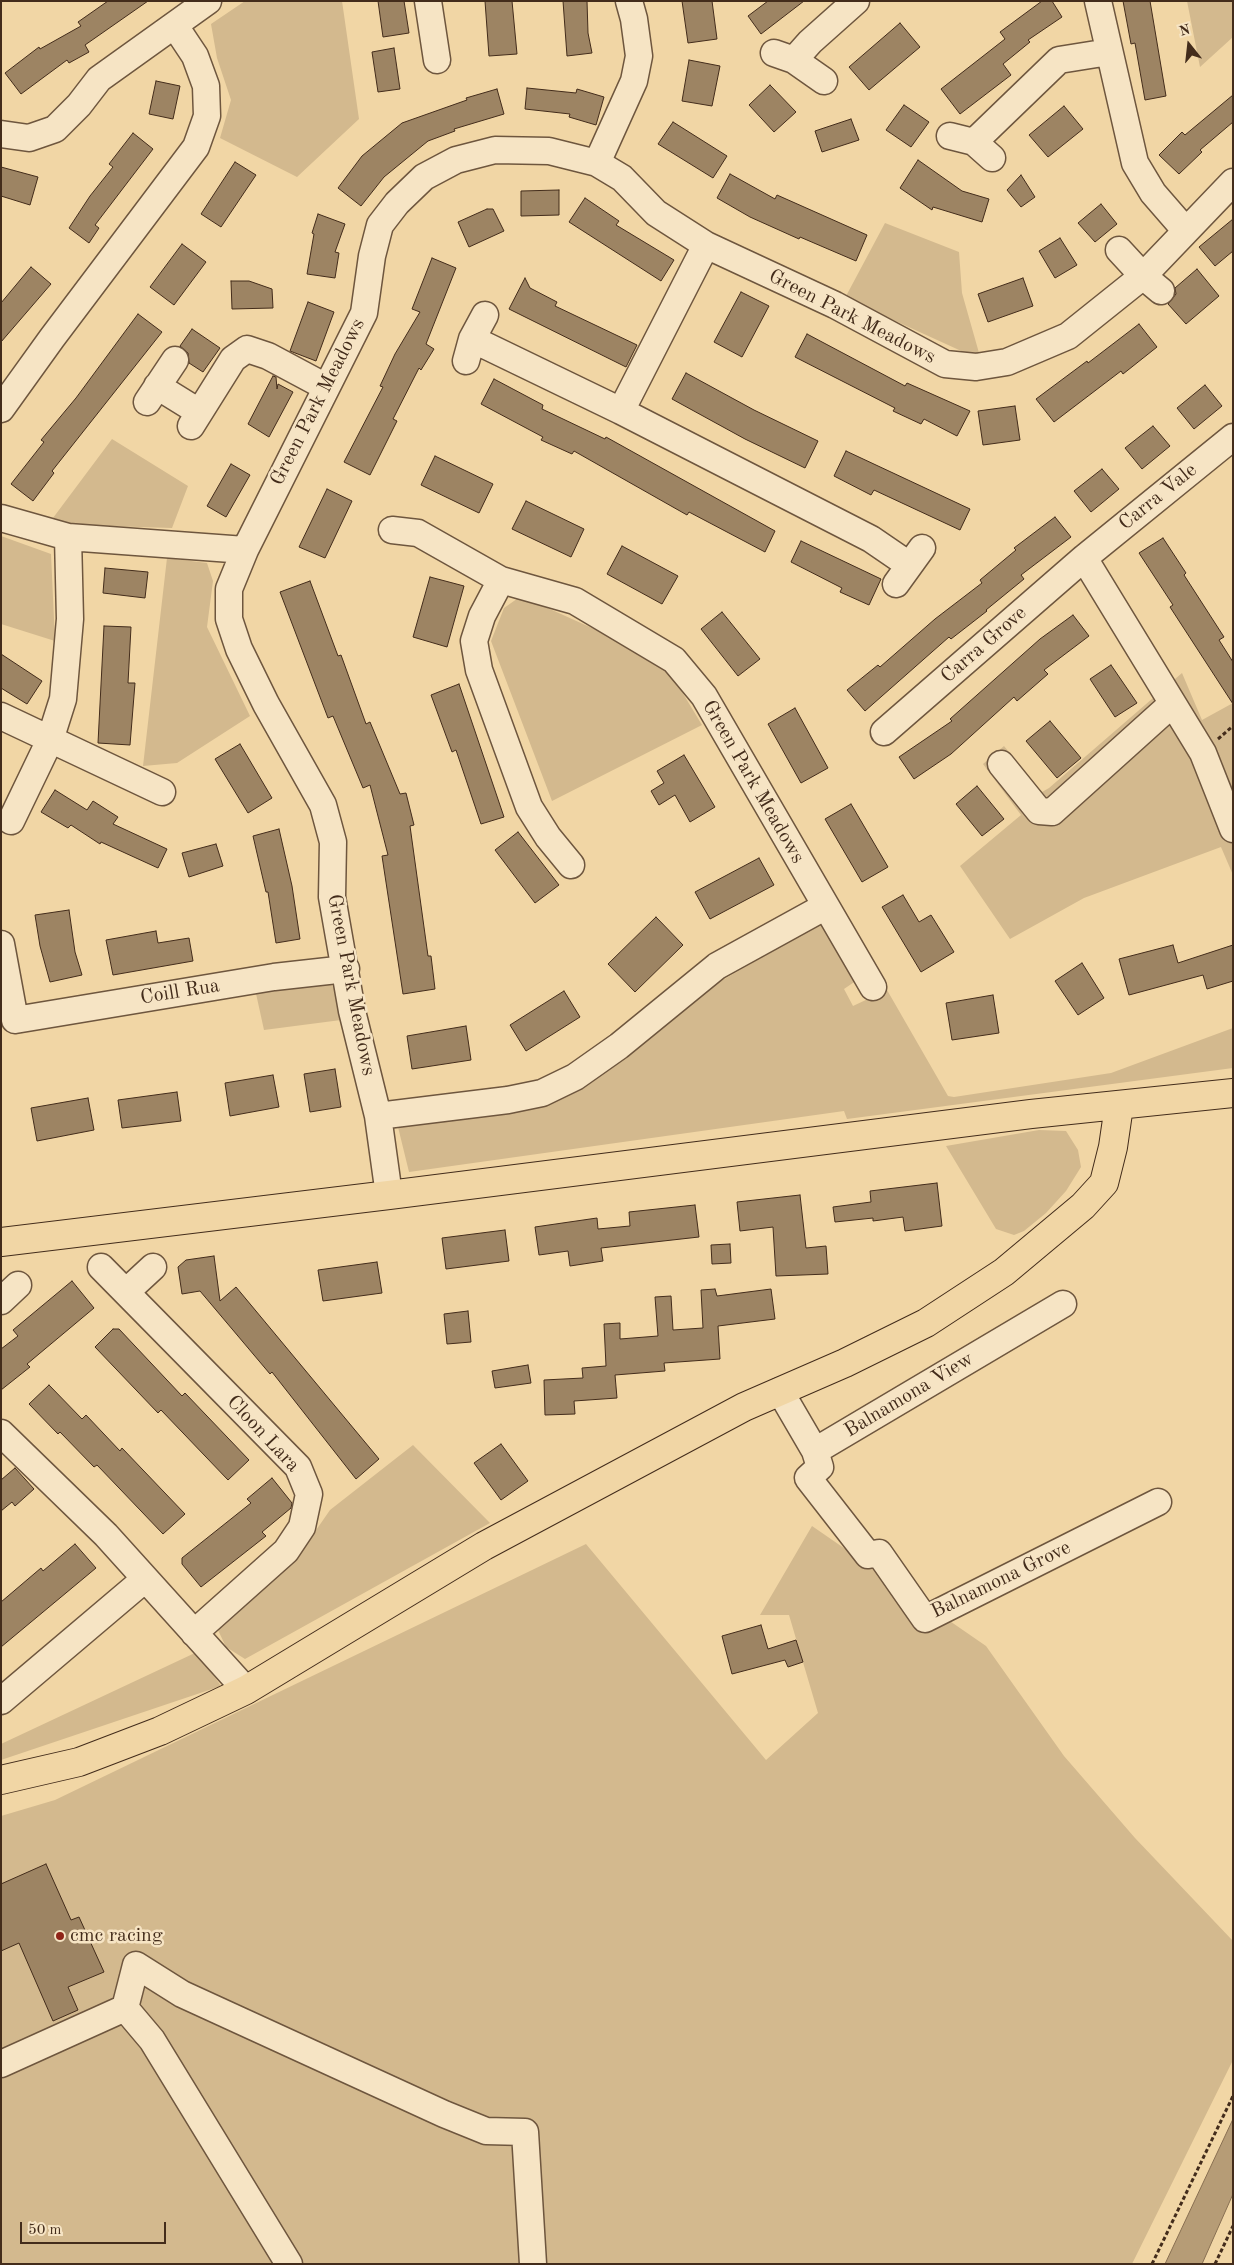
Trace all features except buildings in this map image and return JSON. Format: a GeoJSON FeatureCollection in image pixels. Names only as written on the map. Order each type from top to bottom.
{"type":"FeatureCollection","features":[{"type":"Feature","properties":{"kind":"main road"},"geometry":{"type":"LineString","coordinates":[[1,1242],[1031,1114],[1233,1093]]}},
{"type":"Feature","properties":{"kind":"main road"},"geometry":{"type":"LineString","coordinates":[[1,1780],[79,1762],[160,1731],[246,1690],[484,1546],[744,1407],[845,1363],[926,1324],[1004,1272],[1083,1206],[1104,1183],[1113,1147],[1119,1106]]}},
{"type":"Feature","properties":{"kind":"street"},"geometry":{"type":"LineString","coordinates":[[1,134],[29,138],[56,129],[100,79],[208,1]]}},
{"type":"Feature","properties":{"kind":"street"},"geometry":{"type":"LineString","coordinates":[[428,1],[436,60]]}},
{"type":"Feature","properties":{"kind":"street"},"geometry":{"type":"LineString","coordinates":[[597,163],[620,116],[634,81],[639,56],[634,19],[629,1]]}},
{"type":"Feature","properties":{"kind":"street"},"geometry":{"type":"LineString","coordinates":[[824,81],[784,56],[810,42],[856,1]]}},
{"type":"Feature","properties":{"kind":"street"},"geometry":{"type":"LineString","coordinates":[[1098,1],[1135,162],[1153,193],[1186,231]]}},
{"type":"Feature","properties":{"kind":"street"},"geometry":{"type":"LineString","coordinates":[[1,409],[196,147],[207,116],[206,86],[195,56],[174,26]]}},
{"type":"Feature","properties":{"kind":"street"},"geometry":{"type":"LineString","coordinates":[[972,145],[1059,60],[1109,52]]}},
{"type":"Feature","properties":{"kind":"street","name":"Green Park Meadows"},"geometry":{"type":"LineString","coordinates":[[390,1195],[378,1116],[352,1011],[332,897],[333,842],[323,805],[266,704],[238,648],[230,619],[229,589],[245,550],[364,312],[372,256],[380,226],[397,203],[424,177],[456,160],[495,150],[550,151],[597,163],[622,178],[656,213],[706,245],[835,305],[945,364],[976,367],[1007,362],[1068,336],[1152,283],[1186,231],[1233,182]]}},
{"type":"Feature","properties":{"kind":"street"},"geometry":{"type":"LineString","coordinates":[[621,411],[706,245]]}},
{"type":"Feature","properties":{"kind":"street"},"geometry":{"type":"LineString","coordinates":[[1119,250],[1152,283]]}},
{"type":"Feature","properties":{"kind":"street"},"geometry":{"type":"LineString","coordinates":[[485,315],[469,350],[621,411],[871,539],[909,566]]}},
{"type":"Feature","properties":{"kind":"street"},"geometry":{"type":"LineString","coordinates":[[175,360],[152,394],[195,419],[233,359],[247,349],[268,356],[326,387]]}},
{"type":"Feature","properties":{"kind":"street","name":"Carra Vale"},"geometry":{"type":"LineString","coordinates":[[1084,558],[1233,437]]}},
{"type":"Feature","properties":{"kind":"street"},"geometry":{"type":"LineString","coordinates":[[1,518],[68,537],[245,550]]}},
{"type":"Feature","properties":{"kind":"street","name":"Green Park Meadows"},"geometry":{"type":"LineString","coordinates":[[392,530],[418,533],[501,580],[575,602],[674,660],[704,696],[873,987]]}},
{"type":"Feature","properties":{"kind":"street"},"geometry":{"type":"LineString","coordinates":[[10,821],[50,740],[63,699],[70,619],[68,537]]}},
{"type":"Feature","properties":{"kind":"street"},"geometry":{"type":"LineString","coordinates":[[1084,558],[1203,753],[1233,829]]}},
{"type":"Feature","properties":{"kind":"street","name":"Carra Grove"},"geometry":{"type":"LineString","coordinates":[[884,732],[1084,558]]}},
{"type":"Feature","properties":{"kind":"street"},"geometry":{"type":"LineString","coordinates":[[501,580],[482,616],[474,641],[478,670],[529,807],[548,837],[570,865]]}},
{"type":"Feature","properties":{"kind":"street"},"geometry":{"type":"LineString","coordinates":[[1001,764],[1039,811],[1052,812],[1172,704]]}},
{"type":"Feature","properties":{"kind":"street"},"geometry":{"type":"LineString","coordinates":[[1,716],[162,792]]}},
{"type":"Feature","properties":{"kind":"street"},"geometry":{"type":"LineString","coordinates":[[378,1116],[508,1100],[542,1093],[576,1077],[619,1046],[717,966],[826,906]]}},
{"type":"Feature","properties":{"kind":"street","name":"Coill Rua"},"geometry":{"type":"LineString","coordinates":[[1,944],[8,1021],[274,977],[346,969]]}},
{"type":"Feature","properties":{"kind":"street","name":"Cloon Lara"},"geometry":{"type":"LineString","coordinates":[[101,1267],[298,1467],[309,1494],[302,1527],[286,1551],[194,1633]]}},
{"type":"Feature","properties":{"kind":"street"},"geometry":{"type":"LineString","coordinates":[[126,1292],[153,1267]]}},
{"type":"Feature","properties":{"kind":"street","name":"Balnamona View"},"geometry":{"type":"LineString","coordinates":[[814,1451],[1063,1304]]}},
{"type":"Feature","properties":{"kind":"street"},"geometry":{"type":"LineString","coordinates":[[780,1391],[814,1451]]}},
{"type":"Feature","properties":{"kind":"street"},"geometry":{"type":"LineString","coordinates":[[1,1434],[106,1535],[246,1690]]}},
{"type":"Feature","properties":{"kind":"street","name":"Balnamona Grove"},"geometry":{"type":"LineString","coordinates":[[814,1451],[820,1467],[808,1478],[868,1555],[879,1553],[926,1619],[1158,1502]]}},
{"type":"Feature","properties":{"kind":"street"},"geometry":{"type":"LineString","coordinates":[[1,1701],[145,1579]]}},
{"type":"Feature","properties":{"kind":"street"},"geometry":{"type":"LineString","coordinates":[[125,2008],[136,1965],[182,1994],[444,2114],[486,2131],[524,2132],[532,2264]]}},
{"type":"Feature","properties":{"kind":"street"},"geometry":{"type":"LineString","coordinates":[[1,2064],[125,2008]]}},
{"type":"Feature","properties":{"kind":"street"},"geometry":{"type":"LineString","coordinates":[[125,2008],[152,2040],[289,2264]]}},
{"type":"Feature","properties":{"kind":"path"},"geometry":{"type":"LineString","coordinates":[[1152,2264],[1233,2096]]}},
{"type":"Feature","properties":{"kind":"path"},"geometry":{"type":"LineString","coordinates":[[1215,2264],[1233,2226]]}},
{"type":"Feature","properties":{"kind":"shaded area"},"geometry":{"type":"Polygon","coordinates":[[[245,1],[342,1],[359,119],[297,177],[220,138],[231,100],[217,58],[211,24],[245,1]]]}},
{"type":"Feature","properties":{"kind":"shaded area"},"geometry":{"type":"Polygon","coordinates":[[[1187,1],[1233,1],[1233,37],[1200,67],[1187,1]]]}},
{"type":"Feature","properties":{"kind":"shaded area"},"geometry":{"type":"Polygon","coordinates":[[[885,223],[959,252],[962,293],[981,360],[845,298],[885,223]]]}},
{"type":"Feature","properties":{"kind":"shaded area"},"geometry":{"type":"Polygon","coordinates":[[[112,439],[188,486],[172,528],[74,525],[53,518],[112,439]]]}},
{"type":"Feature","properties":{"kind":"shaded area"},"geometry":{"type":"Polygon","coordinates":[[[1,536],[51,554],[55,641],[1,624],[1,536]]]}},
{"type":"Feature","properties":{"kind":"shaded area"},"geometry":{"type":"Polygon","coordinates":[[[167,558],[207,563],[213,581],[207,627],[250,716],[177,763],[143,766],[167,558]]]}},
{"type":"Feature","properties":{"kind":"shaded area"},"geometry":{"type":"Polygon","coordinates":[[[521,596],[623,642],[670,672],[702,725],[552,801],[491,641],[504,608],[521,596]]]}},
{"type":"Feature","properties":{"kind":"shaded area"},"geometry":{"type":"Polygon","coordinates":[[[1182,673],[1202,720],[1233,703],[1233,875],[1221,847],[1084,898],[1010,939],[960,866],[1021,815],[983,764],[1004,746],[1042,792],[1182,673]]]}},
{"type":"Feature","properties":{"kind":"shaded area"},"geometry":{"type":"Polygon","coordinates":[[[827,920],[860,978],[844,989],[853,1006],[887,990],[948,1096],[954,1097],[1111,1073],[1233,1028],[1233,1068],[847,1119],[844,1111],[409,1172],[398,1127],[560,1092],[621,1062],[714,985],[827,920]]]}},
{"type":"Feature","properties":{"kind":"shaded area"},"geometry":{"type":"Polygon","coordinates":[[[329,982],[337,991],[341,1020],[264,1030],[255,989],[329,982]]]}},
{"type":"Feature","properties":{"kind":"shaded area"},"geometry":{"type":"Polygon","coordinates":[[[1039,1130],[1066,1131],[1078,1150],[1081,1167],[1066,1191],[1046,1213],[1024,1231],[1014,1235],[996,1229],[946,1146],[1039,1130]]]}},
{"type":"Feature","properties":{"kind":"shaded area"},"geometry":{"type":"Polygon","coordinates":[[[413,1445],[490,1523],[245,1659],[226,1647],[217,1628],[312,1536],[330,1510],[413,1445]]]}},
{"type":"Feature","properties":{"kind":"shaded area"},"geometry":{"type":"Polygon","coordinates":[[[812,1526],[986,1646],[1064,1756],[1135,1838],[1233,1941],[1233,2060],[1132,2264],[1,2264],[1,1816],[55,1800],[586,1544],[766,1760],[818,1713],[789,1615],[760,1615],[812,1526]]]}},
{"type":"Feature","properties":{"kind":"shaded area"},"geometry":{"type":"Polygon","coordinates":[[[197,1652],[221,1686],[1,1760],[1,1744],[197,1652]]]}},
{"type":"Feature","properties":{"kind":"shaded area"},"geometry":{"type":"Polygon","coordinates":[[[1233,2119],[1233,2194],[1202,2264],[1165,2264],[1233,2119]]]}},
{"type":"Feature","properties":{"kind":"place","name":"cmc racing"},"geometry":{"type":"Point","coordinates":[60,1936]}}]}
